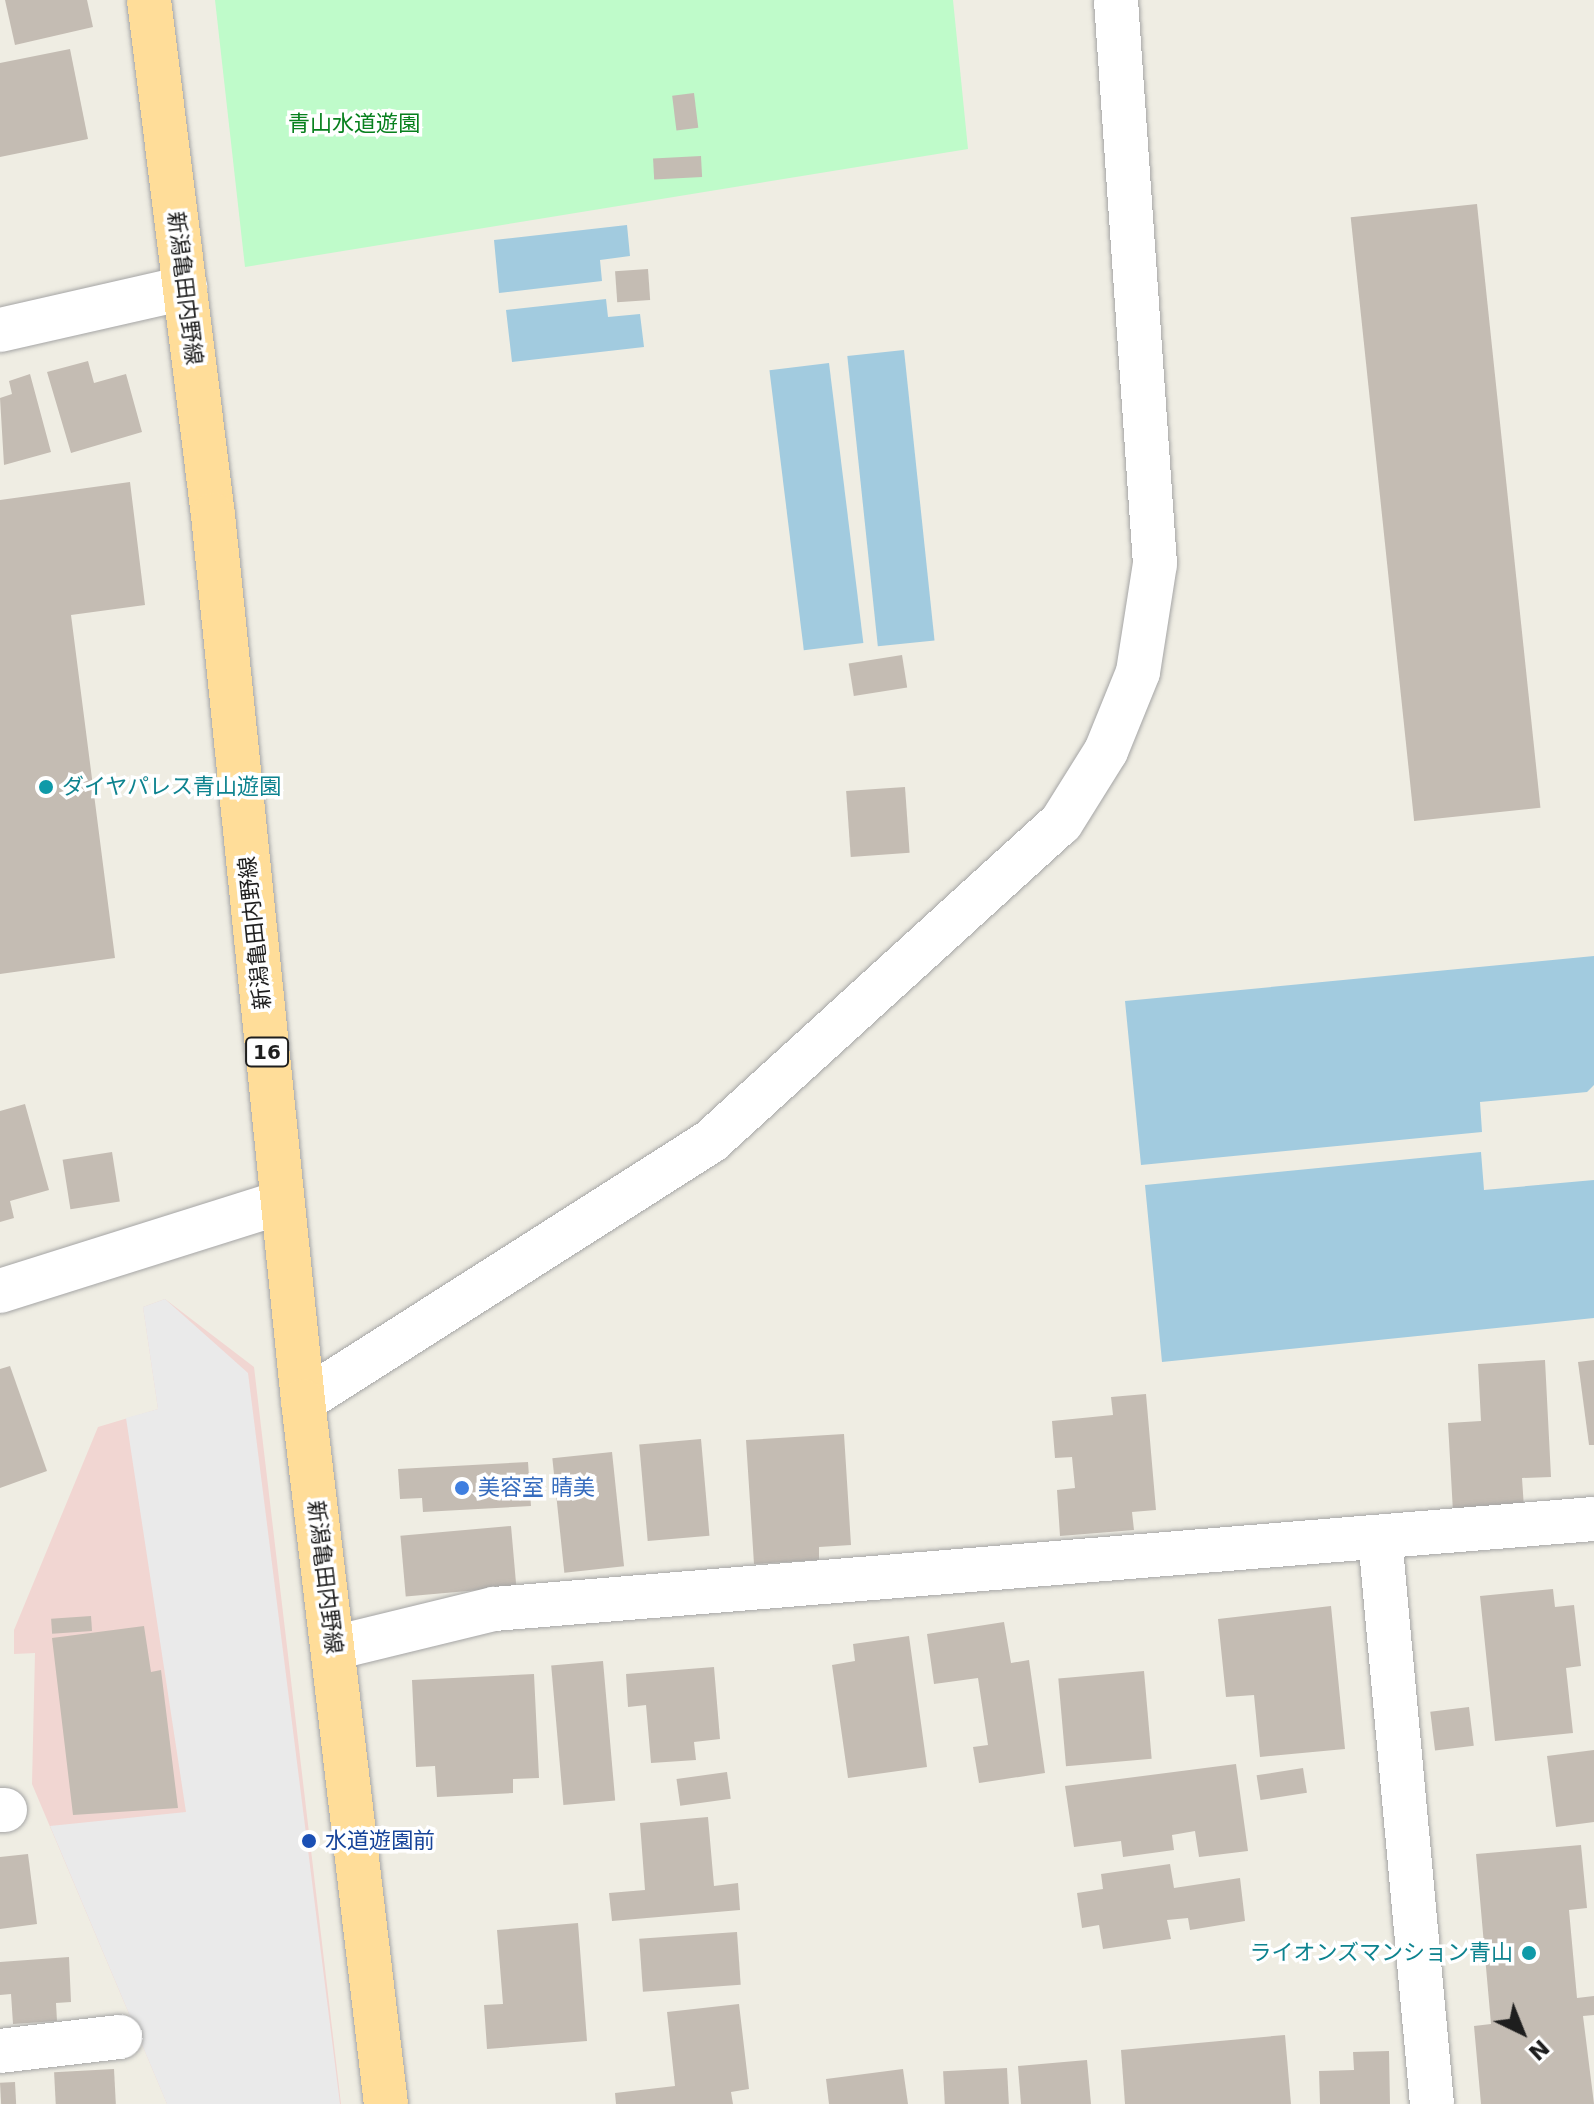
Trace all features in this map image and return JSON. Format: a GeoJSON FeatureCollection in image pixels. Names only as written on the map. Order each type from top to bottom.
{"type":"FeatureCollection","features":[{"type":"Feature","properties":{"kind":"main road","name":"新潟亀田内野線"},"geometry":{"type":"LineString","coordinates":[[149,0],[185,288],[303,1401],[386,2104]]}},
{"type":"Feature","properties":{"kind":"street"},"geometry":{"type":"LineString","coordinates":[[303,1401],[711,1141],[1061,823],[1106,751],[1138,672],[1155,564],[1116,0]]}},
{"type":"Feature","properties":{"kind":"street"},"geometry":{"type":"LineString","coordinates":[[0,330],[185,288]]}},
{"type":"Feature","properties":{"kind":"street"},"geometry":{"type":"LineString","coordinates":[[0,1291],[282,1202]]}},
{"type":"Feature","properties":{"kind":"street"},"geometry":{"type":"LineString","coordinates":[[334,1648],[494,1609],[1594,1519]]}},
{"type":"Feature","properties":{"kind":"street"},"geometry":{"type":"LineString","coordinates":[[1380,1538],[1432,2104]]}},
{"type":"Feature","properties":{"kind":"street"},"geometry":{"type":"LineString","coordinates":[[0,2051],[120,2037]]}},
{"type":"Feature","properties":{"kind":"shaded area"},"geometry":{"type":"Polygon","coordinates":[[[165,1299],[254,1367],[341,2104],[167,2104],[32,1784],[35,1653],[14,1654],[14,1630],[98,1427],[158,1409],[143,1307],[165,1299]]]}},
{"type":"Feature","properties":{"kind":"shaded area"},"geometry":{"type":"Polygon","coordinates":[[[165,1299],[248,1373],[340,2104],[167,2104],[50,1826],[186,1812],[126,1418],[158,1409],[143,1307],[165,1299]]]}},
{"type":"Feature","properties":{"kind":"green space","name":"青山水道遊園"},"geometry":{"type":"Polygon","coordinates":[[[215,0],[953,0],[968,149],[245,267],[215,0]]]}},
{"type":"Feature","properties":{"kind":"water"},"geometry":{"type":"Polygon","coordinates":[[[627,225],[630,256],[600,260],[602,281],[499,293],[494,240],[627,225]]]}},
{"type":"Feature","properties":{"kind":"water"},"geometry":{"type":"Polygon","coordinates":[[[606,299],[608,317],[640,314],[644,347],[512,362],[506,310],[606,299]]]}},
{"type":"Feature","properties":{"kind":"water"},"geometry":{"type":"Polygon","coordinates":[[[904,350],[935,640],[878,646],[847,356],[904,350]]]}},
{"type":"Feature","properties":{"kind":"water"},"geometry":{"type":"Polygon","coordinates":[[[829,363],[863,643],[804,650],[769,370],[829,363]]]}},
{"type":"Feature","properties":{"kind":"water"},"geometry":{"type":"Polygon","coordinates":[[[1594,956],[1594,1085],[1587,1092],[1480,1102],[1482,1132],[1141,1165],[1125,1001],[1594,956]]]}},
{"type":"Feature","properties":{"kind":"water"},"geometry":{"type":"Polygon","coordinates":[[[1481,1152],[1484,1190],[1594,1180],[1594,1318],[1162,1362],[1145,1185],[1481,1152]]]}},
{"type":"Feature","properties":{"kind":"building"},"geometry":{"type":"Polygon","coordinates":[[[5,0],[87,0],[93,27],[15,45],[5,0]]]}},
{"type":"Feature","properties":{"kind":"building"},"geometry":{"type":"Polygon","coordinates":[[[70,49],[88,139],[0,157],[0,63],[70,49]]]}},
{"type":"Feature","properties":{"kind":"building"},"geometry":{"type":"Polygon","coordinates":[[[694,93],[698,128],[676,130],[672,96],[694,93]]]}},
{"type":"Feature","properties":{"kind":"building"},"geometry":{"type":"Polygon","coordinates":[[[701,156],[702,177],[654,179],[653,159],[701,156]]]}},
{"type":"Feature","properties":{"kind":"building"},"geometry":{"type":"Polygon","coordinates":[[[1477,204],[1540,808],[1414,821],[1351,217],[1477,204]]]}},
{"type":"Feature","properties":{"kind":"building"},"geometry":{"type":"Polygon","coordinates":[[[648,269],[650,300],[617,302],[615,271],[648,269]]]}},
{"type":"Feature","properties":{"kind":"building"},"geometry":{"type":"Polygon","coordinates":[[[88,361],[94,383],[126,374],[142,432],[71,453],[47,372],[88,361]]]}},
{"type":"Feature","properties":{"kind":"building"},"geometry":{"type":"Polygon","coordinates":[[[30,374],[51,452],[4,465],[0,398],[12,394],[9,381],[30,374]]]}},
{"type":"Feature","properties":{"kind":"building","name":"ダイヤパレス青山遊園"},"geometry":{"type":"Polygon","coordinates":[[[130,482],[145,605],[71,615],[115,958],[0,974],[0,500],[130,482]]]}},
{"type":"Feature","properties":{"kind":"building"},"geometry":{"type":"Polygon","coordinates":[[[902,655],[907,688],[854,696],[849,663],[902,655]]]}},
{"type":"Feature","properties":{"kind":"building"},"geometry":{"type":"Polygon","coordinates":[[[905,787],[910,853],[851,857],[846,791],[905,787]]]}},
{"type":"Feature","properties":{"kind":"building"},"geometry":{"type":"Polygon","coordinates":[[[25,1104],[49,1190],[10,1201],[14,1218],[0,1222],[0,1111],[25,1104]]]}},
{"type":"Feature","properties":{"kind":"building"},"geometry":{"type":"Polygon","coordinates":[[[112,1152],[120,1201],[70,1209],[63,1160],[112,1152]]]}},
{"type":"Feature","properties":{"kind":"building"},"geometry":{"type":"Polygon","coordinates":[[[1545,1360],[1551,1477],[1522,1478],[1524,1508],[1453,1512],[1448,1423],[1481,1421],[1478,1364],[1545,1360]]]}},
{"type":"Feature","properties":{"kind":"building"},"geometry":{"type":"Polygon","coordinates":[[[1594,1360],[1594,1445],[1589,1445],[1578,1362],[1594,1360]]]}},
{"type":"Feature","properties":{"kind":"building"},"geometry":{"type":"Polygon","coordinates":[[[10,1366],[47,1471],[0,1488],[0,1369],[10,1366]]]}},
{"type":"Feature","properties":{"kind":"building"},"geometry":{"type":"Polygon","coordinates":[[[1146,1394],[1156,1510],[1132,1512],[1134,1530],[1060,1536],[1057,1490],[1075,1488],[1072,1457],[1055,1458],[1052,1421],[1113,1415],[1111,1397],[1146,1394]]]}},
{"type":"Feature","properties":{"kind":"building"},"geometry":{"type":"Polygon","coordinates":[[[844,1434],[851,1545],[819,1547],[819,1560],[754,1564],[746,1440],[844,1434]]]}},
{"type":"Feature","properties":{"kind":"building"},"geometry":{"type":"Polygon","coordinates":[[[701,1439],[709,1536],[648,1541],[639,1444],[701,1439]]]}},
{"type":"Feature","properties":{"kind":"building"},"geometry":{"type":"Polygon","coordinates":[[[612,1452],[624,1566],[564,1573],[552,1458],[612,1452]]]}},
{"type":"Feature","properties":{"kind":"building"},"geometry":{"type":"Polygon","coordinates":[[[528,1462],[531,1506],[423,1512],[422,1498],[400,1499],[398,1469],[528,1462]]]}},
{"type":"Feature","properties":{"kind":"building"},"geometry":{"type":"Polygon","coordinates":[[[511,1526],[516,1587],[406,1596],[400,1536],[511,1526]]]}},
{"type":"Feature","properties":{"kind":"building"},"geometry":{"type":"Polygon","coordinates":[[[1553,1589],[1555,1607],[1574,1605],[1581,1666],[1566,1668],[1573,1733],[1495,1741],[1480,1596],[1553,1589]]]}},
{"type":"Feature","properties":{"kind":"building"},"geometry":{"type":"Polygon","coordinates":[[[1331,1606],[1345,1749],[1260,1757],[1254,1695],[1226,1697],[1218,1619],[1331,1606]]]}},
{"type":"Feature","properties":{"kind":"building"},"geometry":{"type":"Polygon","coordinates":[[[91,1616],[92,1631],[52,1634],[51,1619],[91,1616]]]}},
{"type":"Feature","properties":{"kind":"building"},"geometry":{"type":"Polygon","coordinates":[[[1004,1622],[1011,1663],[1029,1660],[1045,1773],[979,1783],[973,1747],[988,1745],[978,1678],[934,1684],[927,1634],[1004,1622]]]}},
{"type":"Feature","properties":{"kind":"building"},"geometry":{"type":"Polygon","coordinates":[[[144,1626],[151,1672],[161,1670],[178,1808],[73,1815],[52,1638],[144,1626]]]}},
{"type":"Feature","properties":{"kind":"building"},"geometry":{"type":"Polygon","coordinates":[[[909,1636],[927,1767],[848,1778],[832,1665],[855,1661],[853,1644],[909,1636]]]}},
{"type":"Feature","properties":{"kind":"building"},"geometry":{"type":"Polygon","coordinates":[[[603,1661],[615,1800],[563,1805],[551,1666],[603,1661]]]}},
{"type":"Feature","properties":{"kind":"building"},"geometry":{"type":"Polygon","coordinates":[[[714,1667],[720,1739],[694,1742],[696,1760],[651,1763],[646,1705],[628,1707],[626,1674],[714,1667]]]}},
{"type":"Feature","properties":{"kind":"building"},"geometry":{"type":"Polygon","coordinates":[[[1144,1671],[1152,1759],[1066,1766],[1058,1678],[1144,1671]]]}},
{"type":"Feature","properties":{"kind":"building"},"geometry":{"type":"Polygon","coordinates":[[[534,1674],[539,1778],[513,1779],[513,1793],[437,1797],[435,1766],[416,1767],[412,1680],[534,1674]]]}},
{"type":"Feature","properties":{"kind":"building"},"geometry":{"type":"Polygon","coordinates":[[[1469,1707],[1474,1746],[1435,1750],[1430,1712],[1469,1707]]]}},
{"type":"Feature","properties":{"kind":"building"},"geometry":{"type":"Polygon","coordinates":[[[1594,1750],[1594,1822],[1556,1827],[1547,1756],[1594,1750]]]}},
{"type":"Feature","properties":{"kind":"building"},"geometry":{"type":"Polygon","coordinates":[[[1236,1764],[1248,1851],[1199,1857],[1195,1831],[1172,1835],[1174,1850],[1123,1857],[1121,1841],[1074,1847],[1065,1786],[1236,1764]]]}},
{"type":"Feature","properties":{"kind":"building"},"geometry":{"type":"Polygon","coordinates":[[[1303,1768],[1307,1793],[1260,1800],[1257,1775],[1303,1768]]]}},
{"type":"Feature","properties":{"kind":"building"},"geometry":{"type":"Polygon","coordinates":[[[727,1772],[731,1799],[680,1806],[676,1779],[727,1772]]]}},
{"type":"Feature","properties":{"kind":"building"},"geometry":{"type":"Polygon","coordinates":[[[708,1817],[714,1886],[738,1883],[740,1910],[612,1921],[609,1893],[645,1890],[640,1823],[708,1817]]]}},
{"type":"Feature","properties":{"kind":"building","name":"ライオンズマンション青山"},"geometry":{"type":"Polygon","coordinates":[[[1581,1845],[1587,1908],[1569,1910],[1577,1998],[1594,1996],[1594,2015],[1583,2016],[1594,2104],[1481,2104],[1474,2026],[1491,2024],[1476,1854],[1581,1845]]]}},
{"type":"Feature","properties":{"kind":"building"},"geometry":{"type":"Polygon","coordinates":[[[28,1854],[37,1924],[0,1929],[0,1857],[28,1854]]]}},
{"type":"Feature","properties":{"kind":"building"},"geometry":{"type":"Polygon","coordinates":[[[1170,1864],[1174,1888],[1240,1878],[1245,1921],[1190,1930],[1188,1918],[1167,1920],[1171,1939],[1103,1949],[1099,1925],[1082,1928],[1077,1893],[1103,1889],[1101,1874],[1170,1864]]]}},
{"type":"Feature","properties":{"kind":"building"},"geometry":{"type":"Polygon","coordinates":[[[578,1923],[587,2041],[487,2049],[484,2005],[503,2004],[497,1930],[578,1923]]]}},
{"type":"Feature","properties":{"kind":"building"},"geometry":{"type":"Polygon","coordinates":[[[737,1932],[741,1985],[643,1992],[639,1939],[737,1932]]]}},
{"type":"Feature","properties":{"kind":"building"},"geometry":{"type":"Polygon","coordinates":[[[69,1957],[71,2002],[56,2003],[57,2021],[13,2024],[11,1994],[0,1995],[0,1962],[69,1957]]]}},
{"type":"Feature","properties":{"kind":"building"},"geometry":{"type":"Polygon","coordinates":[[[739,2004],[749,2089],[731,2092],[733,2104],[616,2104],[615,2093],[675,2086],[667,2012],[739,2004]]]}},
{"type":"Feature","properties":{"kind":"building"},"geometry":{"type":"Polygon","coordinates":[[[1285,2035],[1291,2104],[1125,2104],[1121,2050],[1285,2035]]]}},
{"type":"Feature","properties":{"kind":"building"},"geometry":{"type":"Polygon","coordinates":[[[1389,2051],[1390,2104],[1320,2104],[1319,2071],[1354,2070],[1353,2052],[1389,2051]]]}},
{"type":"Feature","properties":{"kind":"building"},"geometry":{"type":"Polygon","coordinates":[[[1087,2060],[1091,2104],[1021,2104],[1018,2066],[1087,2060]]]}},
{"type":"Feature","properties":{"kind":"building"},"geometry":{"type":"Polygon","coordinates":[[[1007,2068],[1009,2104],[945,2104],[943,2071],[1007,2068]]]}},
{"type":"Feature","properties":{"kind":"building"},"geometry":{"type":"Polygon","coordinates":[[[114,2069],[116,2104],[56,2104],[54,2072],[114,2069]]]}},
{"type":"Feature","properties":{"kind":"building"},"geometry":{"type":"Polygon","coordinates":[[[903,2069],[908,2104],[829,2104],[826,2079],[903,2069]]]}},
{"type":"Feature","properties":{"kind":"building"},"geometry":{"type":"Polygon","coordinates":[[[15,2082],[16,2104],[1,2104],[0,2083],[15,2082]]]}},
{"type":"Feature","properties":{"kind":"place","name":"ダイヤパレス青山遊園"},"geometry":{"type":"Point","coordinates":[46,787]}},
{"type":"Feature","properties":{"kind":"place","name":"美容室 晴美"},"geometry":{"type":"Point","coordinates":[462,1488]}},
{"type":"Feature","properties":{"kind":"place","name":"水道遊園前"},"geometry":{"type":"Point","coordinates":[309,1841]}},
{"type":"Feature","properties":{"kind":"place","name":"ライオンズマンション青山"},"geometry":{"type":"Point","coordinates":[1529,1953]}}]}
